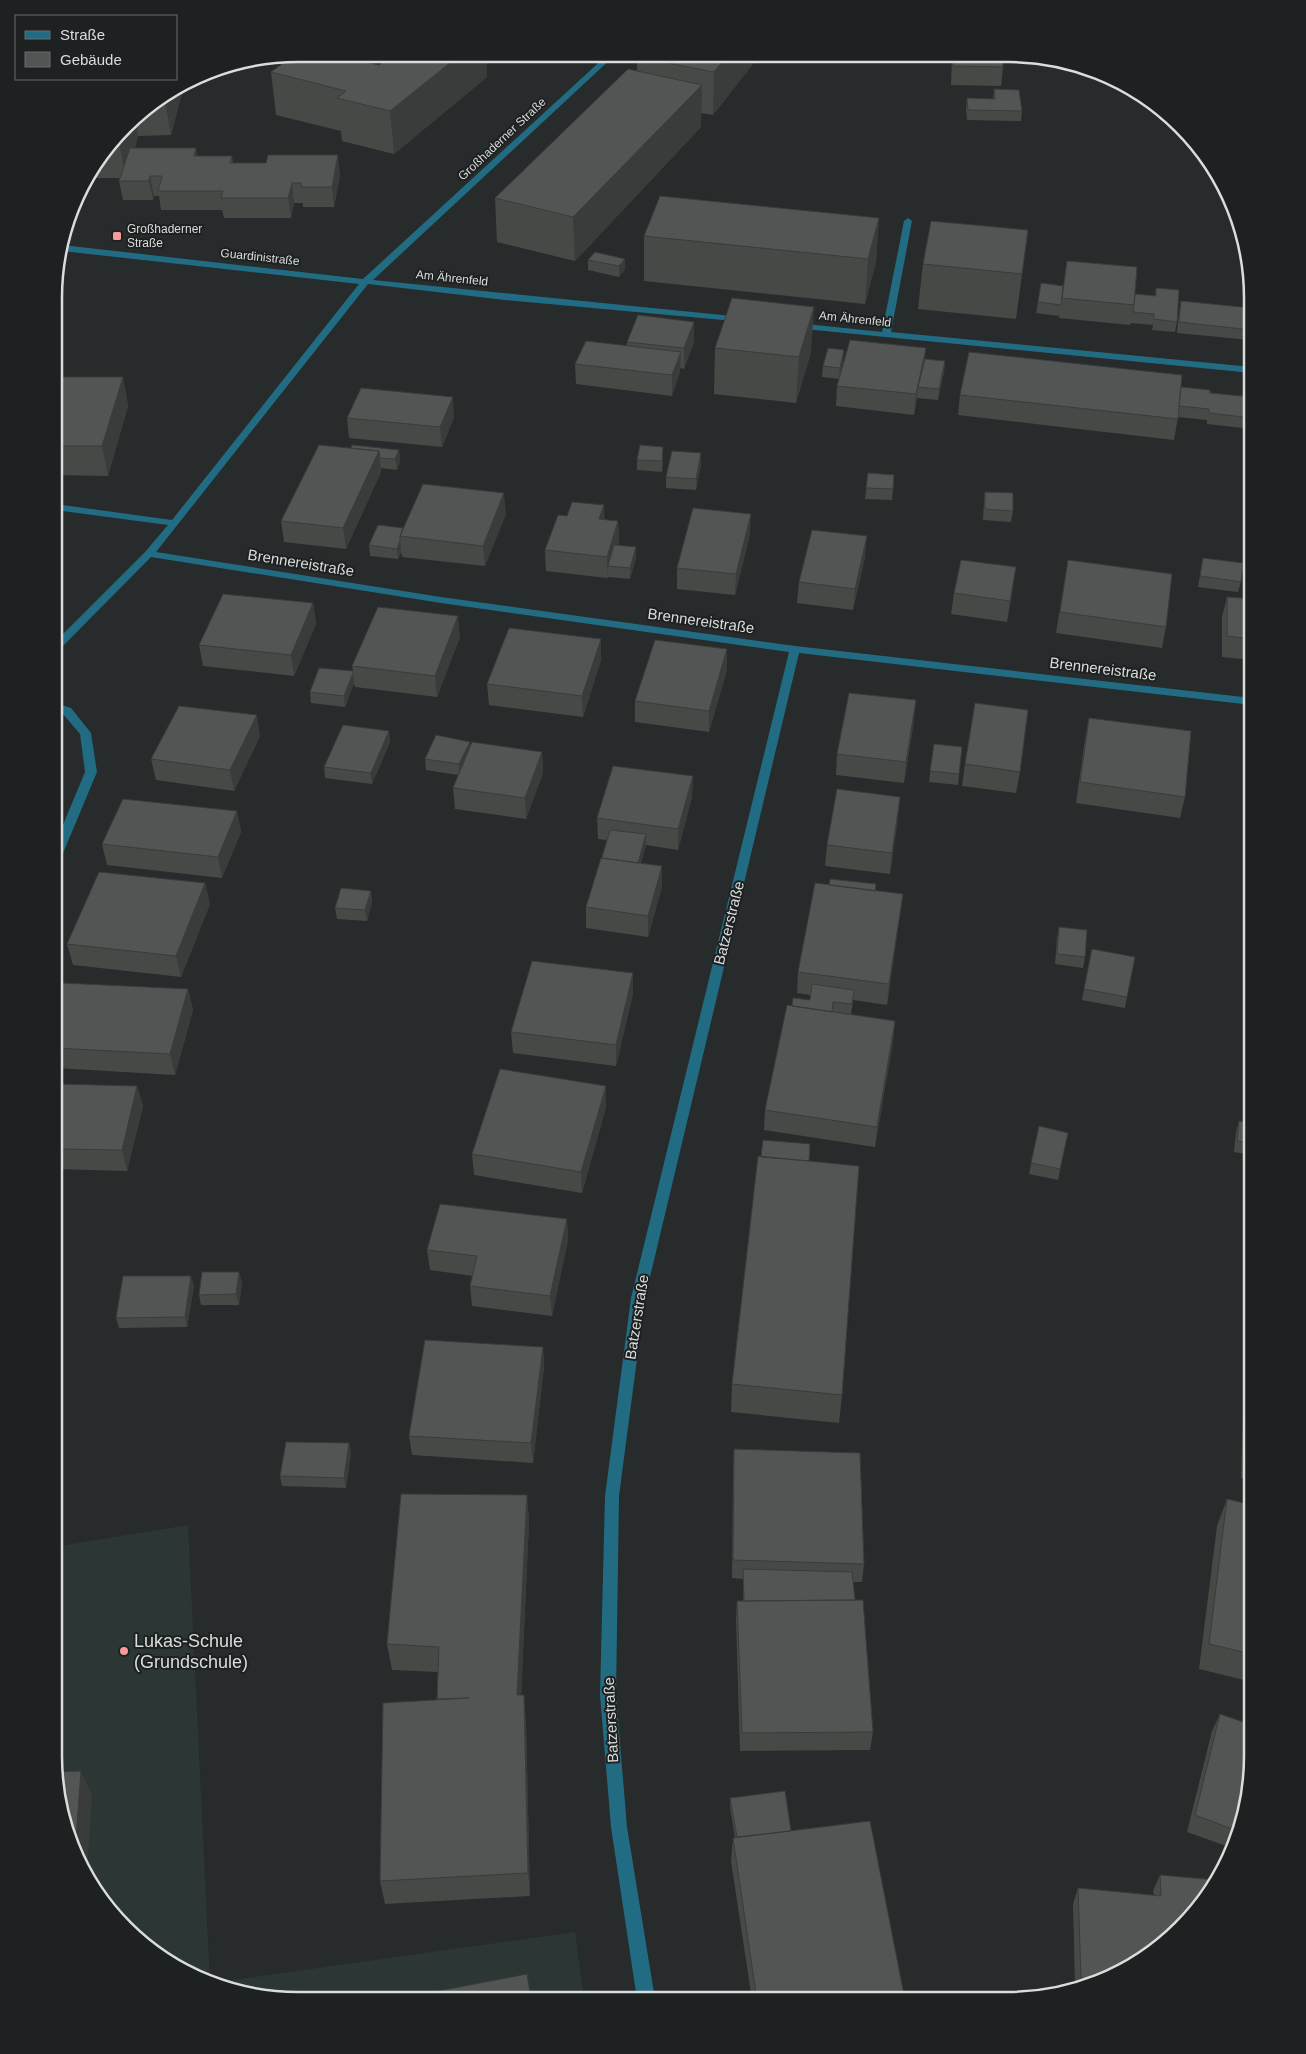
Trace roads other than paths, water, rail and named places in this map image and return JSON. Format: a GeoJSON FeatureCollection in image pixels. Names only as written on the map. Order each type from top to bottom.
{"type":"FeatureCollection","features":[{"type":"Feature","properties":{"kind":"street","name":"Großhaderner Straße"},"geometry":{"type":"LineString","coordinates":[[62,641],[149,554],[176,523],[366,281],[603,62]]}},
{"type":"Feature","properties":{"kind":"street"},"geometry":{"type":"LineString","coordinates":[[886,334],[908,221]]}},
{"type":"Feature","properties":{"kind":"street","name":"Guardinistraße"},"geometry":{"type":"LineString","coordinates":[[68,249],[366,281]]}},
{"type":"Feature","properties":{"kind":"street","name":"Am Ährenfeld"},"geometry":{"type":"LineString","coordinates":[[366,281],[749,321]]}},
{"type":"Feature","properties":{"kind":"street","name":"Am Ährenfeld"},"geometry":{"type":"LineString","coordinates":[[788,325],[1244,369]]}},
{"type":"Feature","properties":{"kind":"street"},"geometry":{"type":"LineString","coordinates":[[62,508],[176,523]]}},
{"type":"Feature","properties":{"kind":"street","name":"Brennereistraße"},"geometry":{"type":"LineString","coordinates":[[149,554],[441,600],[795,649],[1244,700]]}},
{"type":"Feature","properties":{"kind":"street","name":"Batzerstraße"},"geometry":{"type":"LineString","coordinates":[[645,1992],[619,1827],[608,1695],[612,1496],[638,1298],[795,649]]}},
{"type":"Feature","properties":{"kind":"street"},"geometry":{"type":"LineString","coordinates":[[62,709],[67,711],[85,733],[91,772],[62,841]]}},
{"type":"Feature","properties":{"kind":"place","name":"Großhaderner Straße"},"geometry":{"type":"Point","coordinates":[117,236]}},
{"type":"Feature","properties":{"kind":"place","name":"Lukas-Schule (Grundschule)"},"geometry":{"type":"Point","coordinates":[124,1651]}}]}
